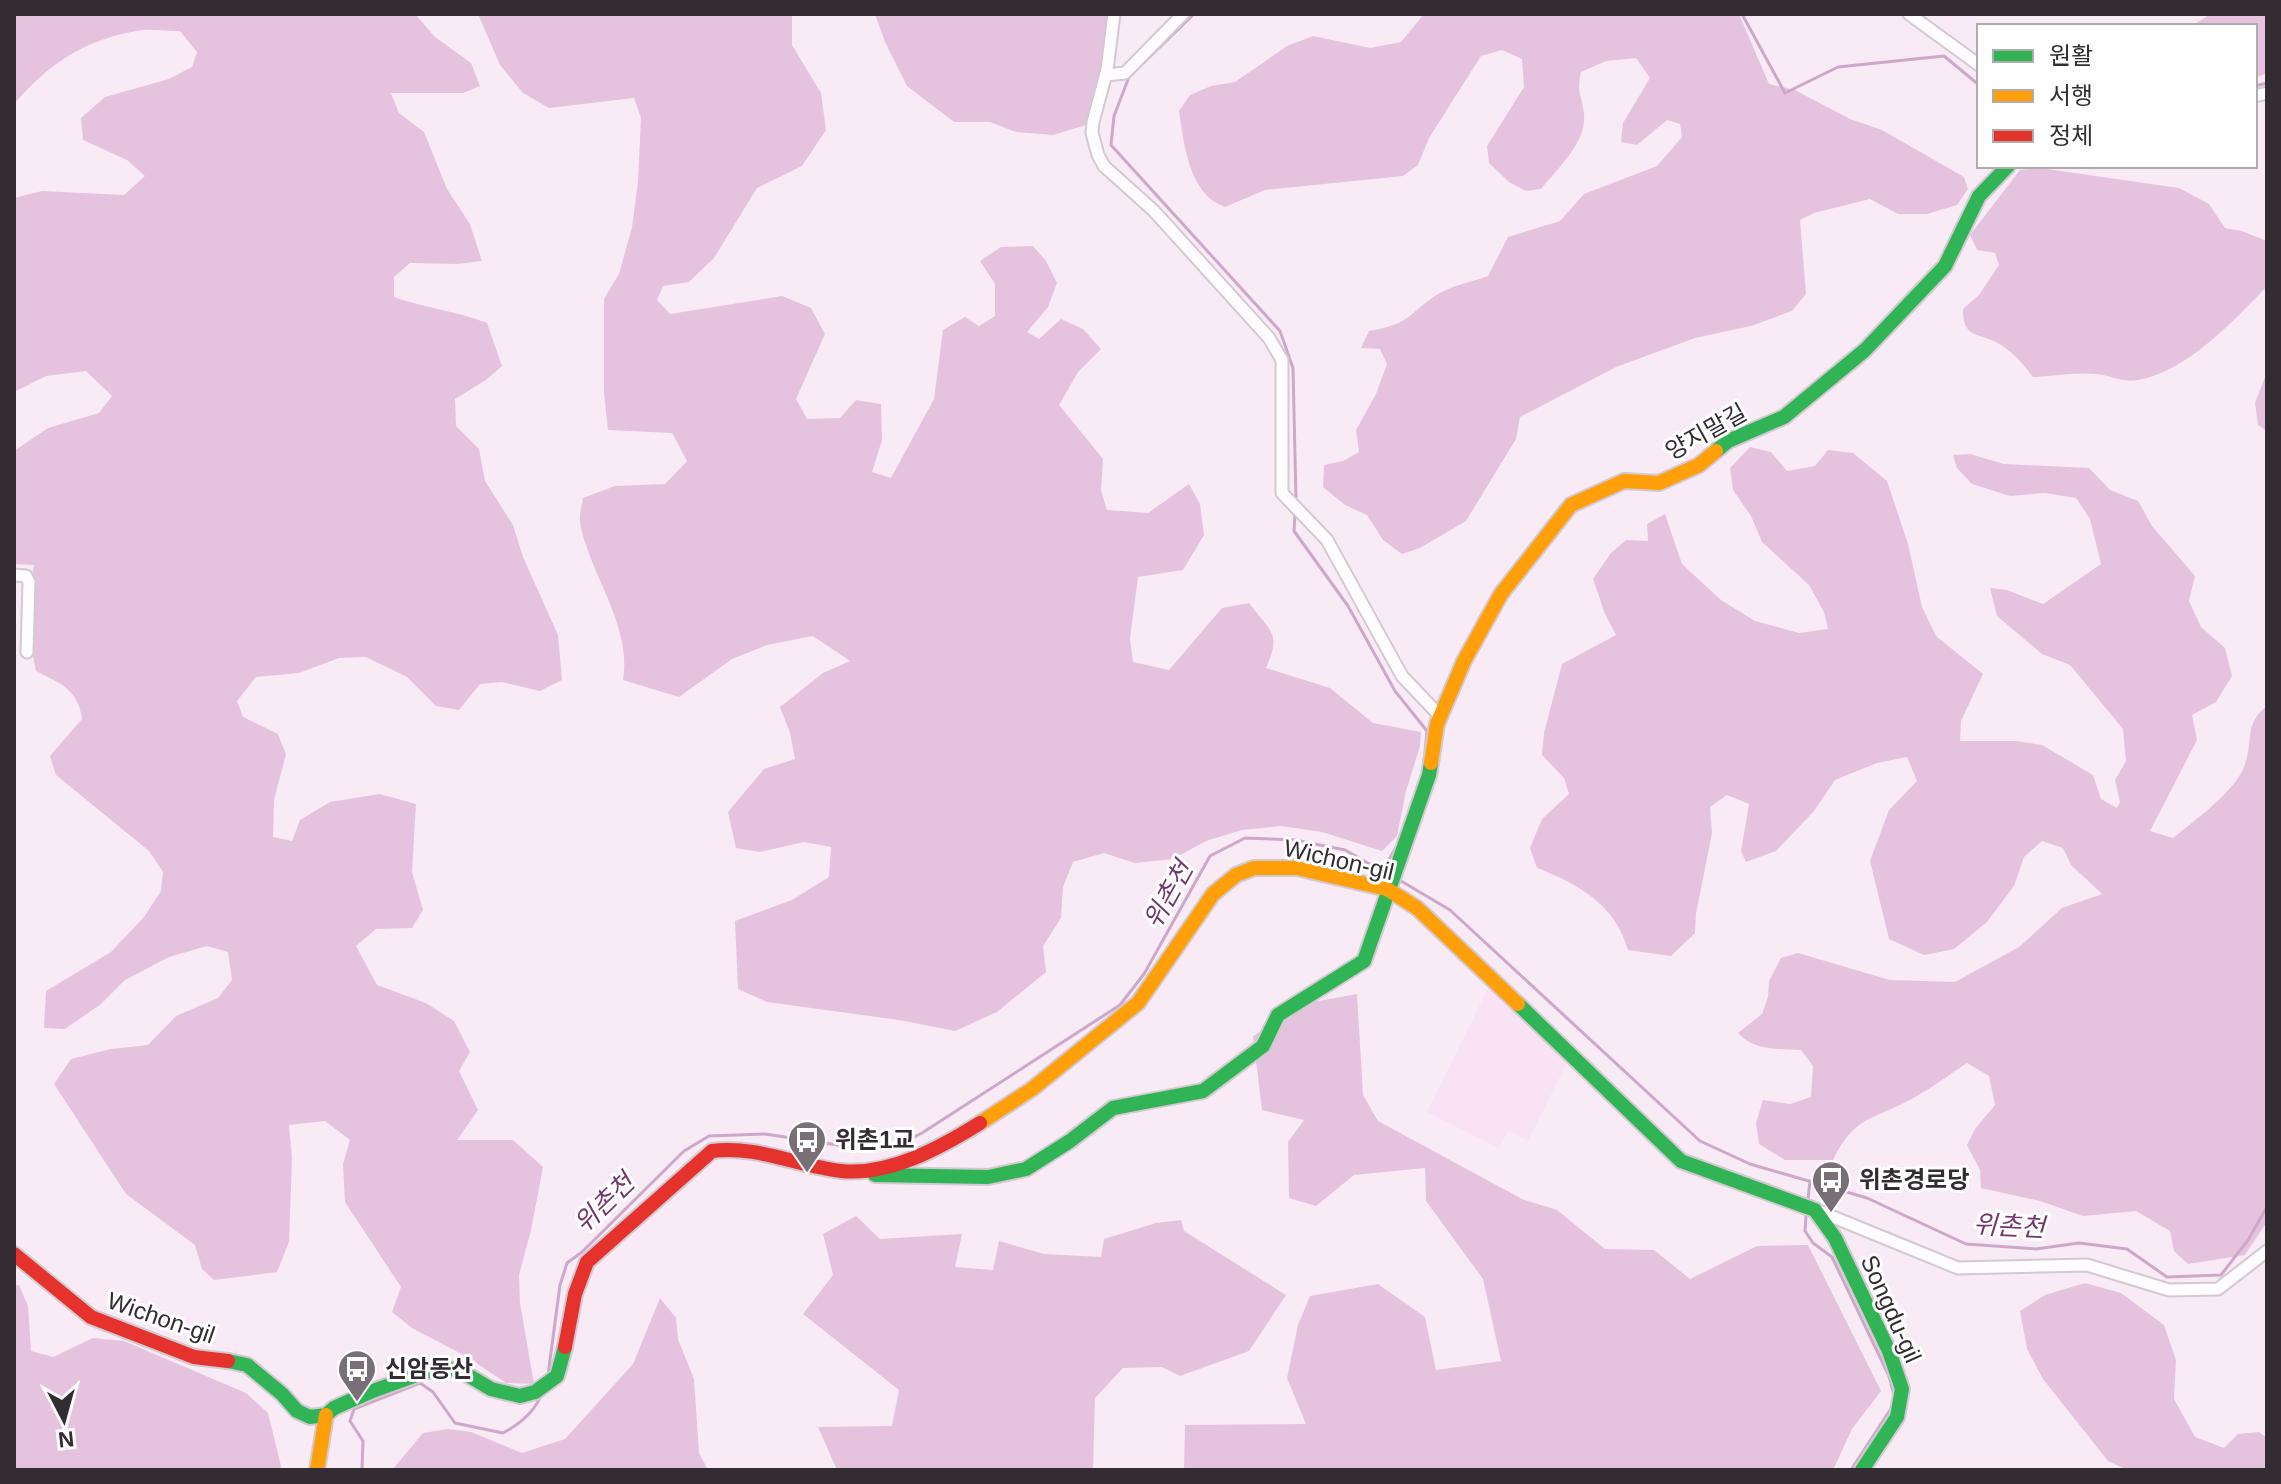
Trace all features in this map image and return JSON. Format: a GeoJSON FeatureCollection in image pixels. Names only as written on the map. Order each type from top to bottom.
{"type":"FeatureCollection","features":[{"type":"Feature","properties":{"kind":"street"},"geometry":{"type":"LineString","coordinates":[[1114,14],[1106,75],[1092,133],[1098,155],[1104,166],[1154,211],[1269,338],[1282,360],[1282,493],[1327,540],[1402,676],[1440,716]]}},
{"type":"Feature","properties":{"kind":"street"},"geometry":{"type":"LineString","coordinates":[[1106,75],[1125,73],[1183,14]]}},
{"type":"Feature","properties":{"kind":"street"},"geometry":{"type":"LineString","coordinates":[[1909,14],[1977,64]]}},
{"type":"Feature","properties":{"kind":"street","name":"양지말길"},"geometry":{"type":"LineString","coordinates":[[855,1170],[867,1175],[988,1177],[1026,1169],[1113,1108],[1203,1091],[1263,1046],[1278,1015],[1364,961],[1429,775],[1440,716],[1464,661],[1501,594],[1571,505],[1624,481],[1659,483],[1699,465],[1728,441],[1784,417],[1865,350],[1945,266],[1979,196],[2006,168]]}},
{"type":"Feature","properties":{"kind":"street"},"geometry":{"type":"LineString","coordinates":[[14,575],[26,576],[29,582],[27,652]]}},
{"type":"Feature","properties":{"kind":"street","name":"Wichon-gil"},"geometry":{"type":"LineString","coordinates":[[14,1254],[91,1317],[194,1357],[247,1365],[297,1411],[310,1417],[326,1415],[334,1408],[370,1392],[439,1367],[461,1371],[491,1389],[520,1396],[535,1392],[557,1376],[562,1364],[575,1294],[587,1262],[712,1151],[734,1148],[842,1171],[880,1169],[947,1144],[1032,1089],[1138,1003],[1213,894],[1236,875],[1272,866],[1389,886],[1417,908],[1681,1161],[1815,1210],[1958,1268],[2087,1265],[2169,1290],[2218,1289],[2267,1251]]}},
{"type":"Feature","properties":{"kind":"street","name":"Songdu-gil"},"geometry":{"type":"LineString","coordinates":[[1815,1210],[1835,1238],[1889,1351],[1902,1389],[1897,1417],[1862,1470]]}},
{"type":"Feature","properties":{"kind":"street"},"geometry":{"type":"LineString","coordinates":[[317,1470],[326,1415]]}},
{"type":"Feature","properties":{"kind":"shaded area"},"geometry":{"type":"Polygon","coordinates":[[[14,14],[415,14],[435,37],[471,63],[480,86],[463,93],[391,93],[399,113],[424,132],[447,189],[470,224],[482,261],[410,263],[394,277],[394,297],[487,323],[502,366],[455,399],[456,426],[479,449],[485,481],[513,525],[523,557],[558,635],[562,680],[540,691],[502,682],[480,684],[459,710],[436,706],[407,677],[366,657],[339,658],[299,673],[256,677],[237,701],[243,717],[278,734],[286,754],[274,800],[273,837],[292,841],[300,820],[330,802],[380,794],[416,804],[412,872],[423,910],[412,928],[376,929],[356,946],[377,985],[426,1003],[454,1021],[470,1052],[459,1071],[478,1110],[457,1140],[513,1140],[543,1167],[519,1275],[520,1303],[534,1384],[506,1383],[469,1358],[412,1328],[392,1312],[401,1287],[345,1202],[343,1164],[350,1140],[325,1121],[289,1125],[292,1158],[289,1242],[277,1272],[214,1280],[202,1269],[195,1245],[126,1194],[54,1084],[71,1059],[111,1049],[148,1045],[176,1016],[218,998],[232,980],[228,952],[207,946],[169,957],[125,980],[101,1004],[65,1029],[44,1028],[46,991],[111,952],[144,917],[161,891],[163,872],[149,851],[56,775],[50,756],[82,719],[72,694],[36,671],[29,618],[34,565],[14,564],[14,451],[48,428],[99,413],[112,396],[86,371],[46,376],[14,392],[14,198],[42,191],[124,195],[145,176],[127,160],[83,140],[81,118],[105,97],[169,79],[192,67],[197,52],[180,31],[147,30],[117,35],[68,56],[40,77],[14,104],[14,14]]]}},
{"type":"Feature","properties":{"kind":"shaded area"},"geometry":{"type":"Polygon","coordinates":[[[478,14],[792,14],[792,45],[821,93],[826,130],[802,166],[757,188],[714,258],[689,282],[663,286],[657,300],[670,314],[782,296],[811,308],[825,334],[796,399],[807,419],[840,418],[856,400],[881,404],[882,440],[872,472],[891,478],[934,399],[943,330],[965,317],[979,326],[995,316],[995,284],[980,261],[1001,247],[1033,246],[1046,261],[1057,283],[1048,307],[1027,332],[1039,339],[1061,319],[1083,329],[1101,349],[1078,372],[1059,405],[1103,459],[1101,490],[1107,510],[1148,513],[1189,484],[1200,504],[1204,535],[1183,570],[1138,577],[1130,638],[1133,662],[1169,670],[1222,608],[1249,603],[1268,627],[1273,639],[1266,668],[1330,688],[1373,723],[1421,732],[1397,836],[1382,851],[1322,832],[1281,826],[1242,830],[1206,841],[1173,859],[1135,863],[1104,853],[1073,862],[1063,887],[1061,918],[1043,946],[1046,972],[997,1012],[955,1031],[767,1002],[738,989],[735,921],[792,900],[829,877],[831,847],[804,842],[760,852],[736,848],[728,812],[764,769],[795,759],[790,733],[780,707],[823,673],[850,661],[813,636],[767,645],[732,659],[679,697],[623,680],[624,659],[616,620],[580,523],[583,498],[615,486],[665,484],[687,461],[672,433],[608,430],[604,393],[604,299],[619,274],[632,227],[641,118],[634,98],[549,108],[523,93],[500,65],[478,14]]]}},
{"type":"Feature","properties":{"kind":"shaded area"},"geometry":{"type":"Polygon","coordinates":[[[875,14],[1110,14],[1102,90],[1086,125],[1053,135],[1016,132],[990,122],[954,122],[907,86],[875,14]]]}},
{"type":"Feature","properties":{"kind":"shaded area"},"geometry":{"type":"Polygon","coordinates":[[[1424,14],[1739,14],[1769,84],[1795,90],[1850,119],[1882,130],[1964,177],[1968,189],[1957,205],[1927,214],[1898,214],[1870,199],[1814,213],[1800,220],[1806,294],[1792,311],[1751,326],[1695,338],[1616,367],[1520,417],[1516,439],[1466,521],[1420,548],[1402,554],[1383,540],[1367,515],[1345,505],[1323,487],[1324,465],[1343,461],[1359,452],[1356,430],[1376,394],[1387,364],[1380,349],[1361,348],[1369,331],[1400,322],[1441,293],[1488,276],[1508,237],[1560,221],[1584,194],[1657,166],[1682,137],[1680,124],[1667,120],[1637,145],[1621,142],[1623,123],[1650,78],[1636,58],[1606,61],[1581,72],[1579,90],[1584,124],[1576,145],[1541,189],[1526,191],[1509,182],[1489,163],[1487,146],[1524,87],[1522,59],[1502,50],[1481,56],[1429,138],[1418,165],[1403,176],[1265,190],[1225,207],[1203,192],[1190,167],[1179,111],[1190,95],[1211,86],[1235,82],[1287,46],[1313,36],[1370,48],[1401,42],[1424,14]]]}},
{"type":"Feature","properties":{"kind":"shaded area"},"geometry":{"type":"Polygon","coordinates":[[[2211,14],[2267,14],[2267,73],[2257,77],[2257,24],[2194,24],[2211,14]]]}},
{"type":"Feature","properties":{"kind":"shaded area"},"geometry":{"type":"Polygon","coordinates":[[[2040,168],[2179,188],[2209,204],[2225,228],[2267,241],[2267,286],[2208,343],[2174,367],[2156,375],[2132,381],[2088,374],[2033,377],[2006,348],[1969,331],[1963,309],[1979,295],[1999,265],[1995,253],[1977,250],[1970,235],[2020,170],[2040,168]]]}},
{"type":"Feature","properties":{"kind":"shaded area"},"geometry":{"type":"Polygon","coordinates":[[[2267,372],[2267,431],[2258,425],[2255,403],[2267,372]]]}},
{"type":"Feature","properties":{"kind":"shaded area"},"geometry":{"type":"Polygon","coordinates":[[[1750,447],[1771,452],[1787,471],[1815,466],[1828,450],[1853,453],[1887,481],[1908,544],[1922,607],[1936,636],[1983,674],[1961,721],[1960,741],[2016,741],[2042,745],[2093,775],[2101,799],[2117,808],[2120,802],[2115,780],[2126,761],[2123,729],[2070,665],[2042,654],[1997,616],[1990,588],[2007,590],[2043,604],[2101,564],[2090,519],[2076,498],[2045,493],[2010,496],[1972,484],[1957,468],[1953,455],[1970,454],[2004,464],[2089,468],[2110,490],[2138,501],[2152,526],[2195,576],[2189,601],[2201,627],[2225,648],[2232,676],[2216,702],[2192,715],[2197,740],[2150,831],[2173,838],[2223,796],[2244,767],[2252,727],[2267,706],[2267,1222],[2245,1255],[2188,1264],[2174,1251],[2170,1231],[2136,1211],[2083,1216],[2040,1201],[1981,1188],[1980,1170],[1967,1145],[1975,1129],[1995,1105],[1989,1076],[1967,1063],[1912,1099],[1862,1123],[1847,1136],[1833,1160],[1785,1160],[1759,1144],[1756,1123],[1763,1100],[1790,1104],[1811,1097],[1813,1066],[1801,1050],[1759,1046],[1738,1033],[1762,1014],[1769,981],[1781,958],[1798,953],[1890,980],[1955,982],[2019,947],[2062,908],[2102,894],[2071,865],[2063,848],[2042,841],[2024,857],[2014,886],[1987,922],[1954,949],[1924,955],[1889,939],[1870,861],[1889,810],[1917,781],[1907,757],[1877,763],[1835,780],[1814,811],[1776,851],[1746,862],[1741,851],[1749,804],[1727,795],[1710,807],[1712,833],[1695,933],[1671,956],[1628,950],[1614,920],[1593,898],[1567,881],[1537,868],[1530,848],[1542,819],[1569,794],[1564,778],[1542,755],[1544,733],[1562,664],[1616,635],[1593,579],[1611,553],[1626,540],[1648,541],[1647,524],[1665,514],[1682,564],[1721,600],[1755,621],[1799,633],[1828,629],[1824,612],[1809,585],[1762,542],[1751,516],[1733,490],[1730,468],[1750,447]]]}},
{"type":"Feature","properties":{"kind":"shaded area"},"geometry":{"type":"Polygon","coordinates":[[[1490,984],[1567,1062],[1528,1141],[1508,1131],[1499,1148],[1427,1112],[1490,984]]]}},
{"type":"Feature","properties":{"kind":"shaded area"},"geometry":{"type":"Polygon","coordinates":[[[1357,994],[1363,1095],[1378,1121],[1522,1199],[1557,1210],[1605,1249],[1654,1250],[1690,1279],[1757,1246],[1808,1245],[1881,1391],[1852,1429],[1833,1470],[1184,1470],[1185,1425],[1306,1424],[1287,1378],[1298,1325],[1310,1296],[1378,1284],[1425,1317],[1436,1370],[1501,1361],[1483,1279],[1426,1201],[1425,1168],[1354,1175],[1316,1206],[1289,1198],[1288,1142],[1304,1120],[1262,1110],[1253,1036],[1308,1003],[1357,994]]]}},
{"type":"Feature","properties":{"kind":"shaded area"},"geometry":{"type":"Polygon","coordinates":[[[856,1216],[880,1239],[962,1234],[955,1267],[993,1270],[999,1241],[1044,1254],[1101,1257],[1104,1239],[1156,1223],[1181,1220],[1184,1231],[1286,1295],[1249,1351],[1180,1376],[1162,1367],[1123,1368],[1095,1398],[1093,1470],[837,1470],[818,1427],[892,1426],[899,1390],[803,1314],[833,1275],[823,1234],[856,1216]]]}},
{"type":"Feature","properties":{"kind":"shaded area"},"geometry":{"type":"Polygon","coordinates":[[[2085,1283],[2121,1293],[2164,1325],[2176,1360],[2174,1399],[2195,1437],[2224,1448],[2238,1434],[2259,1432],[2267,1438],[2267,1470],[2127,1470],[2108,1461],[2043,1379],[2027,1349],[2020,1311],[2045,1295],[2085,1283]]]}},
{"type":"Feature","properties":{"kind":"shaded area"},"geometry":{"type":"Polygon","coordinates":[[[19,1285],[28,1306],[31,1351],[53,1357],[93,1338],[124,1341],[246,1393],[268,1413],[280,1470],[14,1470],[14,1286],[19,1285]]]}},
{"type":"Feature","properties":{"kind":"shaded area"},"geometry":{"type":"Polygon","coordinates":[[[660,1298],[676,1318],[678,1339],[694,1379],[699,1453],[708,1470],[392,1470],[423,1433],[448,1429],[471,1432],[522,1453],[565,1439],[633,1364],[660,1298]]]}},
{"type":"Feature","properties":{"kind":"waterway"},"geometry":{"type":"LineString","coordinates":[[1194,14],[1129,77],[1114,116],[1111,145],[1280,331],[1293,368],[1296,500]]}},
{"type":"Feature","properties":{"kind":"waterway"},"geometry":{"type":"LineString","coordinates":[[1742,14],[1785,93],[1838,67],[1944,56],[1977,83]]}},
{"type":"Feature","properties":{"kind":"waterway"},"geometry":{"type":"LineString","coordinates":[[2257,86],[2267,83]]}},
{"type":"Feature","properties":{"kind":"waterway"},"geometry":{"type":"LineString","coordinates":[[1295,512],[1294,531],[1348,606],[1395,691],[1427,731],[1424,763]]}},
{"type":"Feature","properties":{"kind":"waterway","name":"위촌천"},"geometry":{"type":"LineString","coordinates":[[548,1375],[560,1285],[567,1263],[582,1252],[684,1151],[709,1136],[765,1134],[864,1149],[898,1145],[922,1133],[1120,1005],[1144,974],[1210,856],[1245,838],[1295,840],[1345,850],[1389,875]]}},
{"type":"Feature","properties":{"kind":"waterway"},"geometry":{"type":"LineString","coordinates":[[1383,870],[1399,842]]}},
{"type":"Feature","properties":{"kind":"waterway","name":"위촌천"},"geometry":{"type":"LineString","coordinates":[[1396,878],[1450,910],[1700,1141],[1750,1164],[1867,1198],[1966,1244],[2036,1249],[2079,1243],[2127,1249],[2167,1277],[2221,1275],[2248,1240],[2267,1207]]}},
{"type":"Feature","properties":{"kind":"waterway"},"geometry":{"type":"LineString","coordinates":[[1808,1199],[1810,1181]]}},
{"type":"Feature","properties":{"kind":"waterway"},"geometry":{"type":"LineString","coordinates":[[1806,1216],[1805,1231],[1813,1243],[1832,1257],[1889,1376],[1894,1395]]}},
{"type":"Feature","properties":{"kind":"waterway","name":"위촌천"},"geometry":{"type":"LineString","coordinates":[[362,1470],[363,1441],[350,1421],[354,1409],[420,1383],[433,1392],[455,1423],[503,1433],[526,1417],[542,1393]]}},
{"type":"Feature","properties":{"kind":"waterway"},"geometry":{"type":"LineString","coordinates":[[1851,1470],[1892,1407]]}},
{"type":"Feature","properties":{"kind":"traffic: fast"},"geometry":{"type":"LineString","coordinates":[[1716,451],[1728,441],[1784,417],[1865,350],[1945,266],[1979,196],[2006,168]]}},
{"type":"Feature","properties":{"kind":"traffic: fast"},"geometry":{"type":"LineString","coordinates":[[875,1175],[988,1177],[1026,1169],[1113,1108],[1203,1091],[1263,1046],[1278,1015],[1364,961],[1431,763]]}},
{"type":"Feature","properties":{"kind":"traffic: fast"},"geometry":{"type":"LineString","coordinates":[[1518,1004],[1681,1161],[1815,1210],[1835,1238],[1889,1351],[1902,1389],[1897,1417],[1862,1470]]}},
{"type":"Feature","properties":{"kind":"traffic: fast"},"geometry":{"type":"LineString","coordinates":[[228,1361],[247,1365],[297,1411],[310,1417],[326,1415],[334,1408],[370,1392],[439,1367],[461,1371],[491,1389],[520,1396],[535,1392],[557,1376],[565,1347]]}},
{"type":"Feature","properties":{"kind":"traffic: slow"},"geometry":{"type":"LineString","coordinates":[[1431,763],[1437,724],[1464,661],[1501,594],[1571,505],[1624,481],[1659,483],[1699,465],[1716,451]]}},
{"type":"Feature","properties":{"kind":"traffic: slow"},"geometry":{"type":"LineString","coordinates":[[980,1123],[1032,1089],[1138,1003],[1213,894],[1236,875],[1254,868],[1297,868],[1387,889],[1417,908],[1518,1004]]}},
{"type":"Feature","properties":{"kind":"traffic: slow"},"geometry":{"type":"LineString","coordinates":[[317,1470],[326,1415]]}},
{"type":"Feature","properties":{"kind":"traffic: jam"},"geometry":{"type":"LineString","coordinates":[[565,1347],[575,1294],[587,1262],[712,1151],[761,1153],[841,1171],[859,1171],[896,1165],[914,1158],[980,1123]]}},
{"type":"Feature","properties":{"kind":"traffic: jam"},"geometry":{"type":"LineString","coordinates":[[14,1254],[91,1317],[194,1357],[228,1361]]}},
{"type":"Feature","properties":{"kind":"place","name":"위촌1교"},"geometry":{"type":"Point","coordinates":[807,1174]}},
{"type":"Feature","properties":{"kind":"place","name":"위촌경로당"},"geometry":{"type":"Point","coordinates":[1831,1214]}},
{"type":"Feature","properties":{"kind":"place","name":"신암동산"},"geometry":{"type":"Point","coordinates":[357,1403]}}]}
